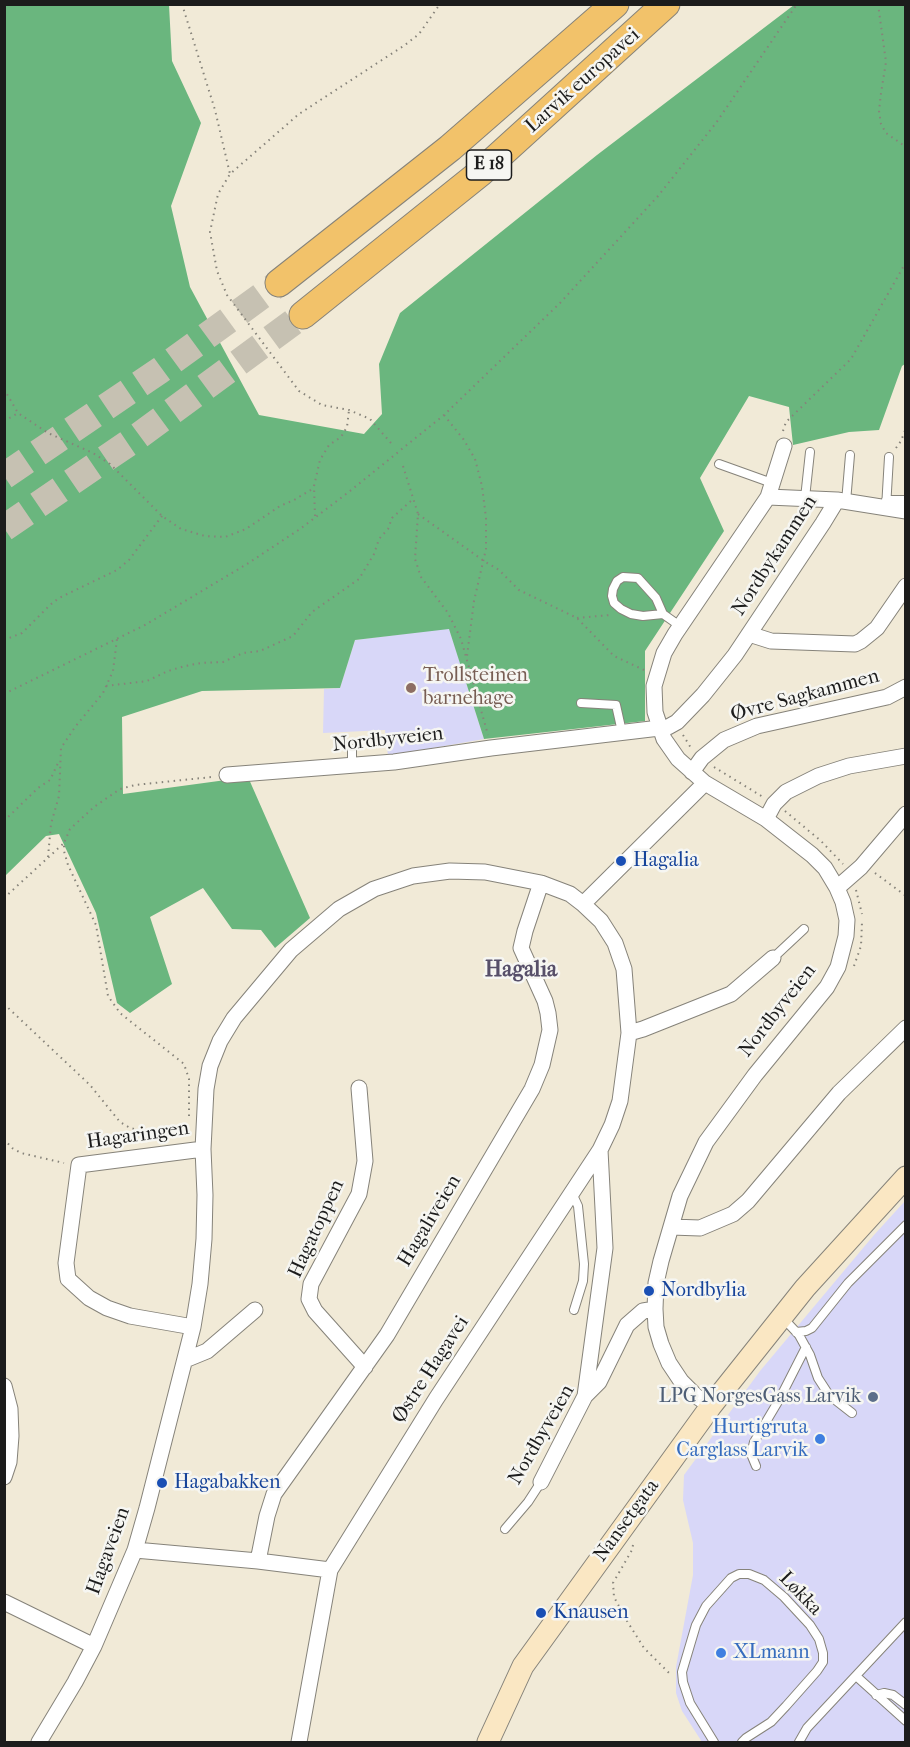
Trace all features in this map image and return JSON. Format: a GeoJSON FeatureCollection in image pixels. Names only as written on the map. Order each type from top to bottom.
{"type":"FeatureCollection","features":[{"type":"Feature","properties":{"kind":"highway","name":"Larvik europavei"},"geometry":{"type":"LineString","coordinates":[[279,283],[450,148],[615,4]]}},
{"type":"Feature","properties":{"kind":"highway","name":"Larvik europavei"},"geometry":{"type":"LineString","coordinates":[[303,315],[480,172],[666,4]]}},
{"type":"Feature","properties":{"kind":"main road","name":"Nansetgata"},"geometry":{"type":"LineString","coordinates":[[488,1743],[523,1666],[711,1406],[789,1324],[805,1288],[906,1177]]}},
{"type":"Feature","properties":{"kind":"street","name":"Nordbyveien"},"geometry":{"type":"LineString","coordinates":[[711,1406],[696,1396],[681,1381],[669,1363],[661,1344],[655,1309],[656,1283],[670,1227],[680,1196],[706,1142],[754,1075],[827,987],[838,967],[846,936],[847,920],[837,888],[825,868],[812,855],[766,819],[705,783],[678,759],[664,740],[655,712],[656,674],[663,652],[770,490],[784,446]]}},
{"type":"Feature","properties":{"kind":"street","name":"Nordbykammen"},"geometry":{"type":"LineString","coordinates":[[770,490],[805,498],[886,504],[906,511]]}},
{"type":"Feature","properties":{"kind":"street","name":"Nordbykammen"},"geometry":{"type":"LineString","coordinates":[[660,727],[668,727],[677,722],[703,695],[749,634],[842,501]]}},
{"type":"Feature","properties":{"kind":"street","name":"Nordbykammen"},"geometry":{"type":"LineString","coordinates":[[749,634],[771,641],[855,644],[877,628],[906,586]]}},
{"type":"Feature","properties":{"kind":"street","name":"Øvre Sagkammen"},"geometry":{"type":"LineString","coordinates":[[692,772],[702,758],[724,740],[757,726],[887,697],[906,687]]}},
{"type":"Feature","properties":{"kind":"street","name":"Nordbyveien"},"geometry":{"type":"LineString","coordinates":[[227,775],[394,762],[660,727]]}},
{"type":"Feature","properties":{"kind":"street"},"geometry":{"type":"LineString","coordinates":[[766,819],[774,804],[786,792],[818,776],[849,766],[906,756]]}},
{"type":"Feature","properties":{"kind":"street"},"geometry":{"type":"LineString","coordinates":[[583,904],[705,783]]}},
{"type":"Feature","properties":{"kind":"street"},"geometry":{"type":"LineString","coordinates":[[837,888],[856,872],[906,814]]}},
{"type":"Feature","properties":{"kind":"street","name":"Hagaveien"},"geometry":{"type":"LineString","coordinates":[[39,1743],[94,1646],[135,1550],[185,1360],[200,1284],[204,1239],[205,1195],[194,1145],[210,1066],[220,1041],[234,1018],[291,950],[339,909],[374,889],[413,876],[450,871],[485,872],[541,883]]}},
{"type":"Feature","properties":{"kind":"street","name":"Østre Hagavei"},"geometry":{"type":"LineString","coordinates":[[299,1743],[330,1570],[436,1399],[600,1150],[620,1101],[629,1033],[624,969],[618,952],[601,921],[583,904],[570,894],[541,883]]}},
{"type":"Feature","properties":{"kind":"street","name":"Hagaliveien"},"geometry":{"type":"LineString","coordinates":[[258,1561],[274,1494],[387,1335],[532,1089],[542,1065],[550,1030],[545,1001],[521,948],[541,883]]}},
{"type":"Feature","properties":{"kind":"street"},"geometry":{"type":"LineString","coordinates":[[629,1033],[731,994],[772,958]]}},
{"type":"Feature","properties":{"kind":"street"},"geometry":{"type":"LineString","coordinates":[[670,1227],[700,1228],[733,1214],[748,1200],[839,1093],[906,1028]]}},
{"type":"Feature","properties":{"kind":"street","name":"Hagatoppen"},"geometry":{"type":"LineString","coordinates":[[358,1088],[365,1161],[359,1194],[311,1284],[309,1299],[315,1311],[365,1367]]}},
{"type":"Feature","properties":{"kind":"street","name":"Hagaringen"},"geometry":{"type":"LineString","coordinates":[[193,1327],[130,1316],[107,1308],[89,1298],[68,1279],[66,1263],[79,1165],[194,1145]]}},
{"type":"Feature","properties":{"kind":"street"},"geometry":{"type":"LineString","coordinates":[[585,1396],[604,1248],[600,1150]]}},
{"type":"Feature","properties":{"kind":"street","name":"Nordbyveien"},"geometry":{"type":"LineString","coordinates":[[541,1482],[585,1396],[599,1382],[627,1325],[643,1311],[655,1309]]}},
{"type":"Feature","properties":{"kind":"street"},"geometry":{"type":"LineString","coordinates":[[185,1360],[207,1351],[255,1310]]}},
{"type":"Feature","properties":{"kind":"street"},"geometry":{"type":"LineString","coordinates":[[4,1386],[10,1409],[12,1436],[9,1462],[4,1477]]}},
{"type":"Feature","properties":{"kind":"street"},"geometry":{"type":"LineString","coordinates":[[135,1550],[330,1570]]}},
{"type":"Feature","properties":{"kind":"street"},"geometry":{"type":"LineString","coordinates":[[4,1602],[94,1646]]}},
{"type":"Feature","properties":{"kind":"lane"},"geometry":{"type":"LineString","coordinates":[[805,498],[810,452]]}},
{"type":"Feature","properties":{"kind":"lane"},"geometry":{"type":"LineString","coordinates":[[842,501],[850,454]]}},
{"type":"Feature","properties":{"kind":"lane"},"geometry":{"type":"LineString","coordinates":[[889,457],[886,504],[906,500]]}},
{"type":"Feature","properties":{"kind":"lane"},"geometry":{"type":"LineString","coordinates":[[719,464],[770,490]]}},
{"type":"Feature","properties":{"kind":"lane"},"geometry":{"type":"LineString","coordinates":[[663,614],[643,616],[621,609],[614,603],[612,596],[617,582],[623,577],[638,578],[657,598],[663,614],[680,626]]}},
{"type":"Feature","properties":{"kind":"lane"},"geometry":{"type":"LineString","coordinates":[[581,703],[616,705],[622,732]]}},
{"type":"Feature","properties":{"kind":"lane"},"geometry":{"type":"LineString","coordinates":[[352,749],[352,766]]}},
{"type":"Feature","properties":{"kind":"lane"},"geometry":{"type":"LineString","coordinates":[[772,958],[804,929]]}},
{"type":"Feature","properties":{"kind":"lane"},"geometry":{"type":"LineString","coordinates":[[572,1192],[578,1206],[584,1264],[583,1281],[574,1310]]}},
{"type":"Feature","properties":{"kind":"lane"},"geometry":{"type":"LineString","coordinates":[[789,1324],[806,1331],[812,1328],[848,1283],[906,1225]]}},
{"type":"Feature","properties":{"kind":"lane"},"geometry":{"type":"LineString","coordinates":[[789,1324],[806,1347],[818,1378],[830,1395],[852,1413]]}},
{"type":"Feature","properties":{"kind":"lane"},"geometry":{"type":"LineString","coordinates":[[756,1466],[751,1454],[754,1442],[806,1347]]}},
{"type":"Feature","properties":{"kind":"lane","name":"Nordbyveien"},"geometry":{"type":"LineString","coordinates":[[505,1529],[541,1482]]}},
{"type":"Feature","properties":{"kind":"lane","name":"Løkka"},"geometry":{"type":"LineString","coordinates":[[714,1743],[690,1704],[683,1682],[685,1659],[696,1625],[706,1606],[731,1578],[750,1574],[764,1580],[810,1624],[824,1653],[823,1662],[817,1671],[771,1722],[742,1743]]}},
{"type":"Feature","properties":{"kind":"lane"},"geometry":{"type":"LineString","coordinates":[[799,1743],[807,1728],[906,1622]]}},
{"type":"Feature","properties":{"kind":"lane"},"geometry":{"type":"LineString","coordinates":[[856,1676],[906,1721]]}},
{"type":"Feature","properties":{"kind":"lane"},"geometry":{"type":"LineString","coordinates":[[876,1695],[884,1693],[892,1695],[906,1705]]}},
{"type":"Feature","properties":{"kind":"path"},"geometry":{"type":"LineString","coordinates":[[182,4],[215,111],[230,174]]}},
{"type":"Feature","properties":{"kind":"path"},"geometry":{"type":"LineString","coordinates":[[391,443],[370,419],[349,410],[322,405],[299,391],[227,295],[216,271],[210,232],[218,194],[230,174],[299,114],[405,45],[418,34],[440,4]]}},
{"type":"Feature","properties":{"kind":"path"},"geometry":{"type":"LineString","coordinates":[[4,694],[145,624],[237,569],[315,517],[404,450],[444,415],[560,303],[658,196],[716,123],[797,4]]}},
{"type":"Feature","properties":{"kind":"path"},"geometry":{"type":"LineString","coordinates":[[878,4],[886,62],[880,93],[881,124],[886,133],[906,147]]}},
{"type":"Feature","properties":{"kind":"path"},"geometry":{"type":"LineString","coordinates":[[784,446],[783,428],[786,422],[851,359],[906,262]]}},
{"type":"Feature","properties":{"kind":"path"},"geometry":{"type":"LineString","coordinates":[[4,389],[18,413],[48,433],[93,453],[110,464],[162,516],[181,529],[205,536],[225,537],[246,529],[280,506],[314,488]]}},
{"type":"Feature","properties":{"kind":"path"},"geometry":{"type":"LineString","coordinates":[[315,517],[314,488],[320,460],[329,445],[341,436],[347,427],[349,410]]}},
{"type":"Feature","properties":{"kind":"path"},"geometry":{"type":"LineString","coordinates":[[4,421],[18,413]]}},
{"type":"Feature","properties":{"kind":"path"},"geometry":{"type":"LineString","coordinates":[[444,415],[465,440],[475,459],[482,486],[486,519],[486,549],[474,601],[466,659]]}},
{"type":"Feature","properties":{"kind":"path"},"geometry":{"type":"LineString","coordinates":[[889,457],[901,441],[906,428]]}},
{"type":"Feature","properties":{"kind":"path"},"geometry":{"type":"LineString","coordinates":[[403,466],[418,514],[415,559],[421,577],[448,613],[461,639],[491,748]]}},
{"type":"Feature","properties":{"kind":"path"},"geometry":{"type":"LineString","coordinates":[[106,686],[147,681],[185,666],[223,662],[243,653],[260,651],[293,636],[312,612],[358,579],[375,554],[379,539],[388,529],[392,518],[414,499]]}},
{"type":"Feature","properties":{"kind":"path"},"geometry":{"type":"LineString","coordinates":[[418,514],[499,570],[519,590],[577,618],[614,656],[656,674]]}},
{"type":"Feature","properties":{"kind":"path"},"geometry":{"type":"LineString","coordinates":[[4,640],[22,633],[59,598],[117,570],[129,560],[162,516]]}},
{"type":"Feature","properties":{"kind":"path"},"geometry":{"type":"LineString","coordinates":[[577,618],[631,614]]}},
{"type":"Feature","properties":{"kind":"path"},"geometry":{"type":"LineString","coordinates":[[48,857],[51,824],[59,796],[61,748],[103,693],[113,671],[117,639]]}},
{"type":"Feature","properties":{"kind":"path"},"geometry":{"type":"LineString","coordinates":[[677,722],[691,748],[702,758],[796,818],[841,861],[856,872],[871,870],[906,896]]}},
{"type":"Feature","properties":{"kind":"path"},"geometry":{"type":"LineString","coordinates":[[4,821],[38,788],[50,780],[60,758]]}},
{"type":"Feature","properties":{"kind":"path"},"geometry":{"type":"LineString","coordinates":[[189,1118],[189,1079],[184,1064],[120,1013],[108,996],[96,925],[68,865],[64,843],[70,829],[94,807],[120,789],[135,784],[186,781],[227,775]]}},
{"type":"Feature","properties":{"kind":"path"},"geometry":{"type":"LineString","coordinates":[[4,898],[64,843]]}},
{"type":"Feature","properties":{"kind":"path"},"geometry":{"type":"LineString","coordinates":[[851,973],[861,946],[863,927],[856,872]]}},
{"type":"Feature","properties":{"kind":"path"},"geometry":{"type":"LineString","coordinates":[[4,1004],[94,1090],[120,1122],[136,1130],[176,1131],[194,1145]]}},
{"type":"Feature","properties":{"kind":"path"},"geometry":{"type":"LineString","coordinates":[[190,1129],[194,1145]]}},
{"type":"Feature","properties":{"kind":"path"},"geometry":{"type":"LineString","coordinates":[[4,1139],[12,1148],[21,1153],[79,1165]]}},
{"type":"Feature","properties":{"kind":"path"},"geometry":{"type":"LineString","coordinates":[[632,1542],[632,1550],[613,1583],[614,1597],[644,1648],[663,1669],[683,1682]]}},
{"type":"Feature","properties":{"kind":"shaded area"},"geometry":{"type":"Polygon","coordinates":[[[449,628],[484,739],[388,756],[385,730],[323,733],[324,689],[340,688],[355,640],[449,628]]]}},
{"type":"Feature","properties":{"kind":"shaded area"},"geometry":{"type":"Polygon","coordinates":[[[905,1201],[905,1742],[702,1742],[682,1711],[676,1693],[676,1667],[693,1575],[693,1543],[683,1500],[684,1475],[760,1371],[905,1201]]]}},
{"type":"Feature","properties":{"kind":"green space"},"geometry":{"type":"Polygon","coordinates":[[[5,5],[169,5],[172,61],[201,123],[171,206],[190,287],[259,415],[364,434],[382,414],[379,364],[400,313],[597,155],[794,5],[905,5],[905,364],[902,366],[879,430],[849,432],[793,445],[789,407],[749,396],[700,478],[724,531],[645,651],[645,721],[484,739],[449,629],[355,640],[340,688],[202,691],[122,717],[123,794],[248,777],[310,918],[275,948],[261,930],[232,929],[203,888],[150,917],[172,984],[130,1013],[117,1003],[96,913],[59,834],[46,836],[5,876],[5,5]]]}},
{"type":"Feature","properties":{"kind":"tunnel"},"geometry":{"type":"LineString","coordinates":[[4,476],[159,371],[279,283]]}},
{"type":"Feature","properties":{"kind":"tunnel"},"geometry":{"type":"LineString","coordinates":[[4,528],[136,438],[303,315]]}},
{"type":"Feature","properties":{"kind":"place","name":"Trollsteinen barnehage"},"geometry":{"type":"Point","coordinates":[411,688]}},
{"type":"Feature","properties":{"kind":"place","name":"Hagalia"},"geometry":{"type":"Point","coordinates":[621,861]}},
{"type":"Feature","properties":{"kind":"place","name":"Nordbylia"},"geometry":{"type":"Point","coordinates":[649,1291]}},
{"type":"Feature","properties":{"kind":"place","name":"LPG NorgesGass Larvik"},"geometry":{"type":"Point","coordinates":[873,1397]}},
{"type":"Feature","properties":{"kind":"place","name":"Hurtigruta Carglass Larvik"},"geometry":{"type":"Point","coordinates":[820,1439]}},
{"type":"Feature","properties":{"kind":"place","name":"Hagabakken"},"geometry":{"type":"Point","coordinates":[162,1483]}},
{"type":"Feature","properties":{"kind":"place","name":"Knausen"},"geometry":{"type":"Point","coordinates":[541,1613]}},
{"type":"Feature","properties":{"kind":"place","name":"XLmann"},"geometry":{"type":"Point","coordinates":[721,1653]}},
{"type":"Feature","properties":{"kind":"district","name":"Hagalia"},"geometry":{"type":"Point","coordinates":[521,971]}}]}
